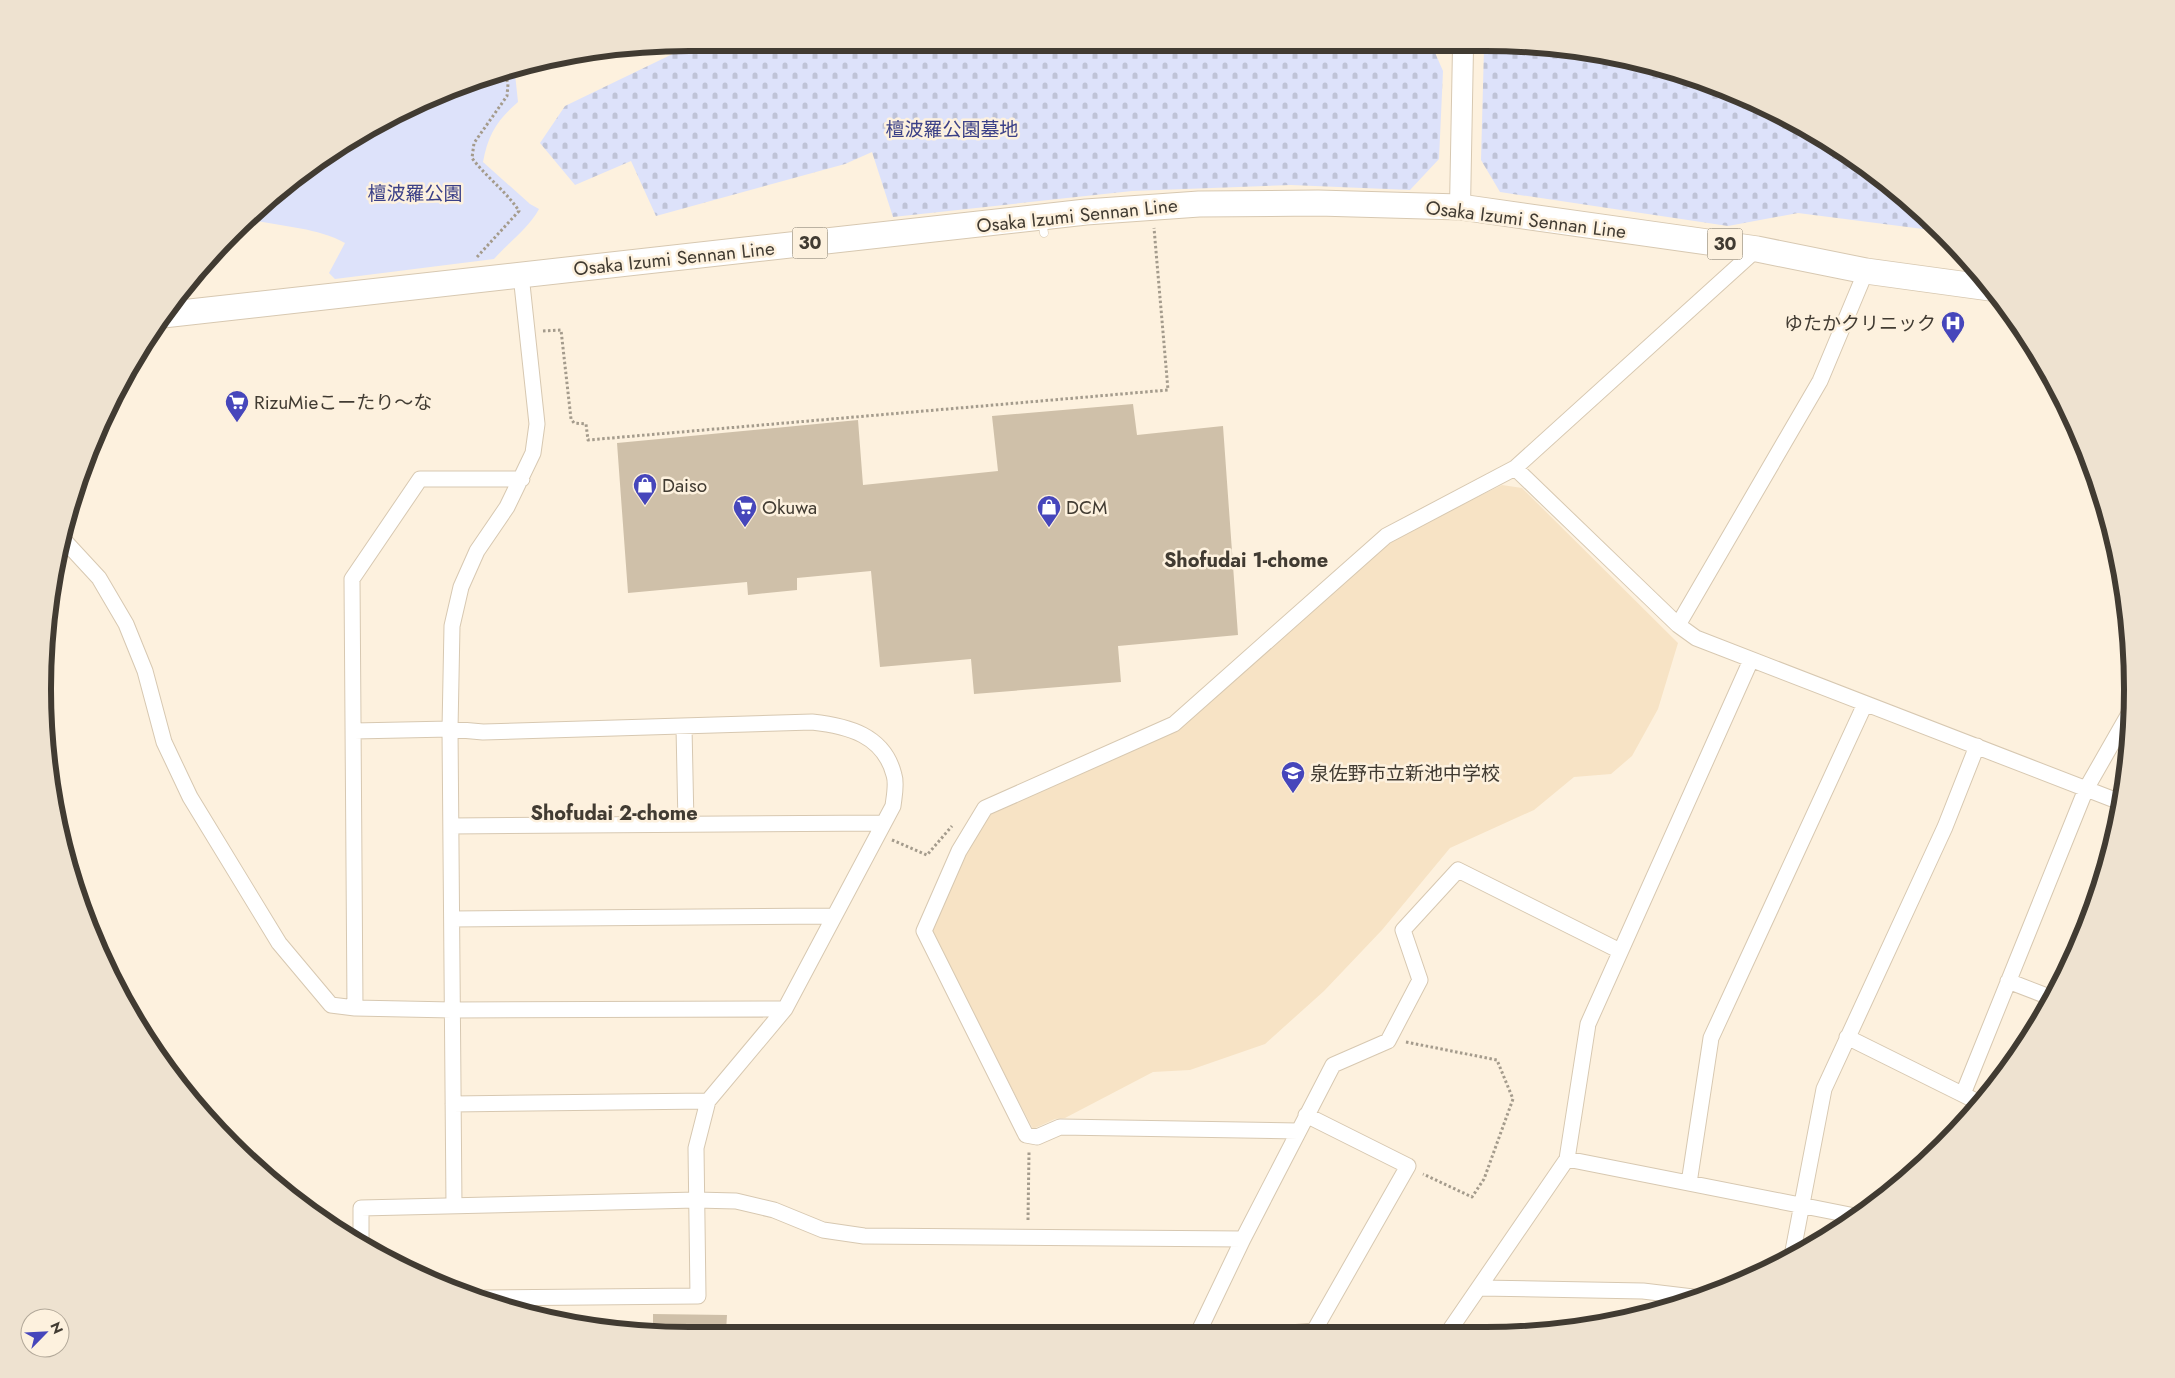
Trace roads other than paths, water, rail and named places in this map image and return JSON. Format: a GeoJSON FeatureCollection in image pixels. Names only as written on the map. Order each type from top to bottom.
{"type":"FeatureCollection","features":[{"type":"Feature","properties":{"kind":"main road","name":"Osaka Izumi Sennan Line"},"geometry":{"type":"LineString","coordinates":[[174,314],[521,275],[1043,225],[1152,207],[1199,204],[1298,203],[1460,207],[1609,232],[1757,249],[1866,271],[1980,287]]}},
{"type":"Feature","properties":{"kind":"street"},"geometry":{"type":"LineString","coordinates":[[1460,207],[1463,51]]}},
{"type":"Feature","properties":{"kind":"street"},"geometry":{"type":"LineString","coordinates":[[1298,1131],[1060,1128],[1037,1137],[1026,1136],[924,930],[959,851],[985,808],[1174,724],[1386,536],[1515,468],[1757,249]]}},
{"type":"Feature","properties":{"kind":"street"},"geometry":{"type":"LineString","coordinates":[[1678,625],[1820,381],[1866,271]]}},
{"type":"Feature","properties":{"kind":"street"},"geometry":{"type":"LineString","coordinates":[[454,1206],[450,729],[452,626],[461,587],[477,551],[507,507],[533,453],[537,424],[521,275]]}},
{"type":"Feature","properties":{"kind":"street"},"geometry":{"type":"LineString","coordinates":[[1515,468],[1678,625],[1696,638],[2113,799]]}},
{"type":"Feature","properties":{"kind":"street"},"geometry":{"type":"LineString","coordinates":[[355,1008],[352,579],[420,479],[522,479]]}},
{"type":"Feature","properties":{"kind":"street"},"geometry":{"type":"LineString","coordinates":[[68,545],[99,578],[126,624],[145,671],[164,742],[190,797],[241,884],[279,942],[332,1005],[355,1008],[452,1010],[785,1008]]}},
{"type":"Feature","properties":{"kind":"street"},"geometry":{"type":"LineString","coordinates":[[1452,1327],[1568,1158],[1588,1024],[1751,660]]}},
{"type":"Feature","properties":{"kind":"street"},"geometry":{"type":"LineString","coordinates":[[1689,1183],[1711,1038],[1865,704]]}},
{"type":"Feature","properties":{"kind":"street"},"geometry":{"type":"LineString","coordinates":[[354,731],[450,729],[483,732],[812,722],[840,725],[864,734],[882,748],[895,776],[893,806],[785,1008],[708,1101],[696,1148],[698,1296],[500,1298]]}},
{"type":"Feature","properties":{"kind":"street"},"geometry":{"type":"LineString","coordinates":[[1963,1094],[2086,789],[2122,726]]}},
{"type":"Feature","properties":{"kind":"street"},"geometry":{"type":"LineString","coordinates":[[684,727],[686,824]]}},
{"type":"Feature","properties":{"kind":"street"},"geometry":{"type":"LineString","coordinates":[[1793,1247],[1824,1089],[1945,827],[1977,746]]}},
{"type":"Feature","properties":{"kind":"street"},"geometry":{"type":"LineString","coordinates":[[451,826],[686,824],[881,828]]}},
{"type":"Feature","properties":{"kind":"street"},"geometry":{"type":"LineString","coordinates":[[1201,1327],[1243,1239],[1333,1065],[1388,1041],[1420,980],[1403,930],[1458,870],[1620,951]]}},
{"type":"Feature","properties":{"kind":"street"},"geometry":{"type":"LineString","coordinates":[[452,919],[834,916]]}},
{"type":"Feature","properties":{"kind":"street"},"geometry":{"type":"LineString","coordinates":[[2008,982],[2045,995]]}},
{"type":"Feature","properties":{"kind":"street"},"geometry":{"type":"LineString","coordinates":[[1847,1037],[1973,1099]]}},
{"type":"Feature","properties":{"kind":"street"},"geometry":{"type":"LineString","coordinates":[[453,1104],[708,1101]]}},
{"type":"Feature","properties":{"kind":"street"},"geometry":{"type":"LineString","coordinates":[[1306,1115],[1408,1166],[1317,1327]]}},
{"type":"Feature","properties":{"kind":"street"},"geometry":{"type":"LineString","coordinates":[[1568,1158],[1847,1214]]}},
{"type":"Feature","properties":{"kind":"street"},"geometry":{"type":"LineString","coordinates":[[361,1235],[361,1208],[696,1200],[736,1201],[774,1210],[823,1230],[864,1236],[1243,1239]]}},
{"type":"Feature","properties":{"kind":"street"},"geometry":{"type":"LineString","coordinates":[[1479,1288],[1643,1291],[1682,1296]]}},
{"type":"Feature","properties":{"kind":"place","name":"ゆたかクリニック"},"geometry":{"type":"Point","coordinates":[1953,344]}},
{"type":"Feature","properties":{"kind":"place","name":"RizuMieこーたり～な"},"geometry":{"type":"Point","coordinates":[237,423]}},
{"type":"Feature","properties":{"kind":"place","name":"Daiso"},"geometry":{"type":"Point","coordinates":[645,506]}},
{"type":"Feature","properties":{"kind":"place","name":"Okuwa"},"geometry":{"type":"Point","coordinates":[745,528]}},
{"type":"Feature","properties":{"kind":"place","name":"DCM"},"geometry":{"type":"Point","coordinates":[1049,528]}},
{"type":"Feature","properties":{"kind":"place","name":"泉佐野市立新池中学校"},"geometry":{"type":"Point","coordinates":[1293,794]}},
{"type":"Feature","properties":{"kind":"district","name":"Shofudai 1-chome"},"geometry":{"type":"Point","coordinates":[1246,560]}},
{"type":"Feature","properties":{"kind":"district","name":"Shofudai 2-chome"},"geometry":{"type":"Point","coordinates":[614,813]}},
{"type":"Feature","properties":{"kind":"park label","name":"檀波羅公園墓地"},"geometry":{"type":"Point","coordinates":[952,129]}},
{"type":"Feature","properties":{"kind":"park label","name":"檀波羅公園"},"geometry":{"type":"Point","coordinates":[415,193]}}]}
